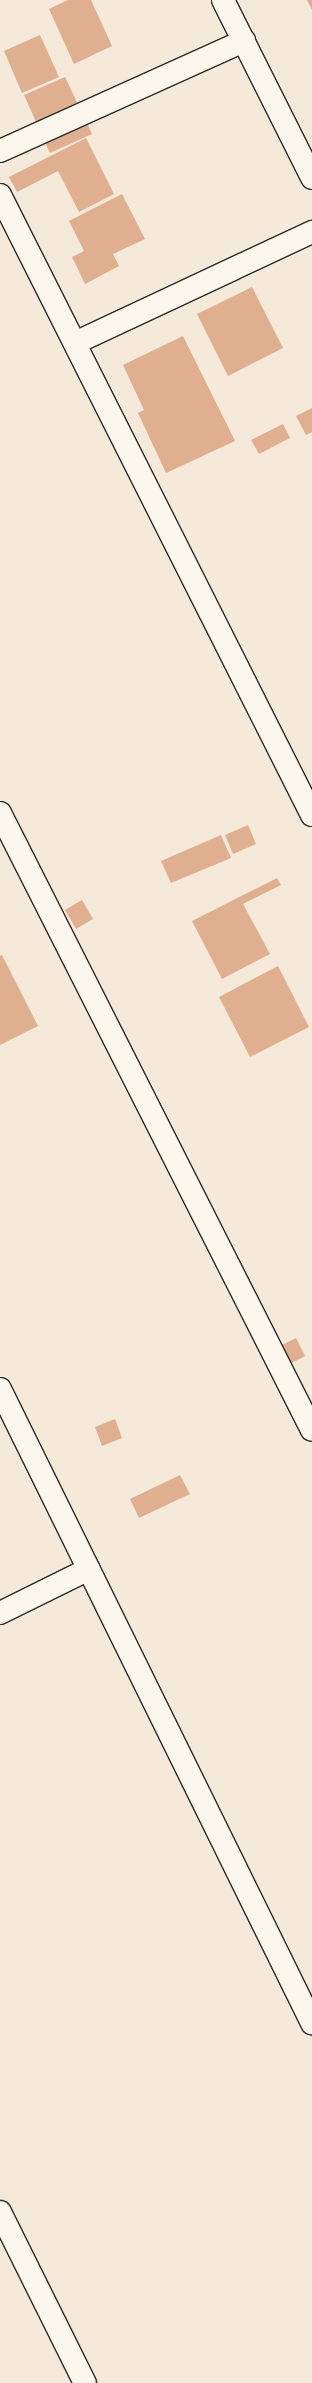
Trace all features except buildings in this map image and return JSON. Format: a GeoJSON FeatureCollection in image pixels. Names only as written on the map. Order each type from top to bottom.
{"type":"FeatureCollection","features":[{"type":"Feature","properties":{"kind":"street"},"geometry":{"type":"LineString","coordinates":[[223,0],[312,178]]}},
{"type":"Feature","properties":{"kind":"street"},"geometry":{"type":"LineString","coordinates":[[0,151],[244,41]]}},
{"type":"Feature","properties":{"kind":"street"},"geometry":{"type":"LineString","coordinates":[[0,195],[312,815]]}},
{"type":"Feature","properties":{"kind":"street"},"geometry":{"type":"LineString","coordinates":[[75,343],[312,232]]}},
{"type":"Feature","properties":{"kind":"street"},"geometry":{"type":"LineString","coordinates":[[0,813],[312,1430]]}},
{"type":"Feature","properties":{"kind":"street"},"geometry":{"type":"LineString","coordinates":[[0,1389],[312,2023]]}},
{"type":"Feature","properties":{"kind":"street"},"geometry":{"type":"LineString","coordinates":[[0,1613],[89,1569]]}},
{"type":"Feature","properties":{"kind":"street"},"geometry":{"type":"LineString","coordinates":[[0,2212],[85,2383]]}}]}
